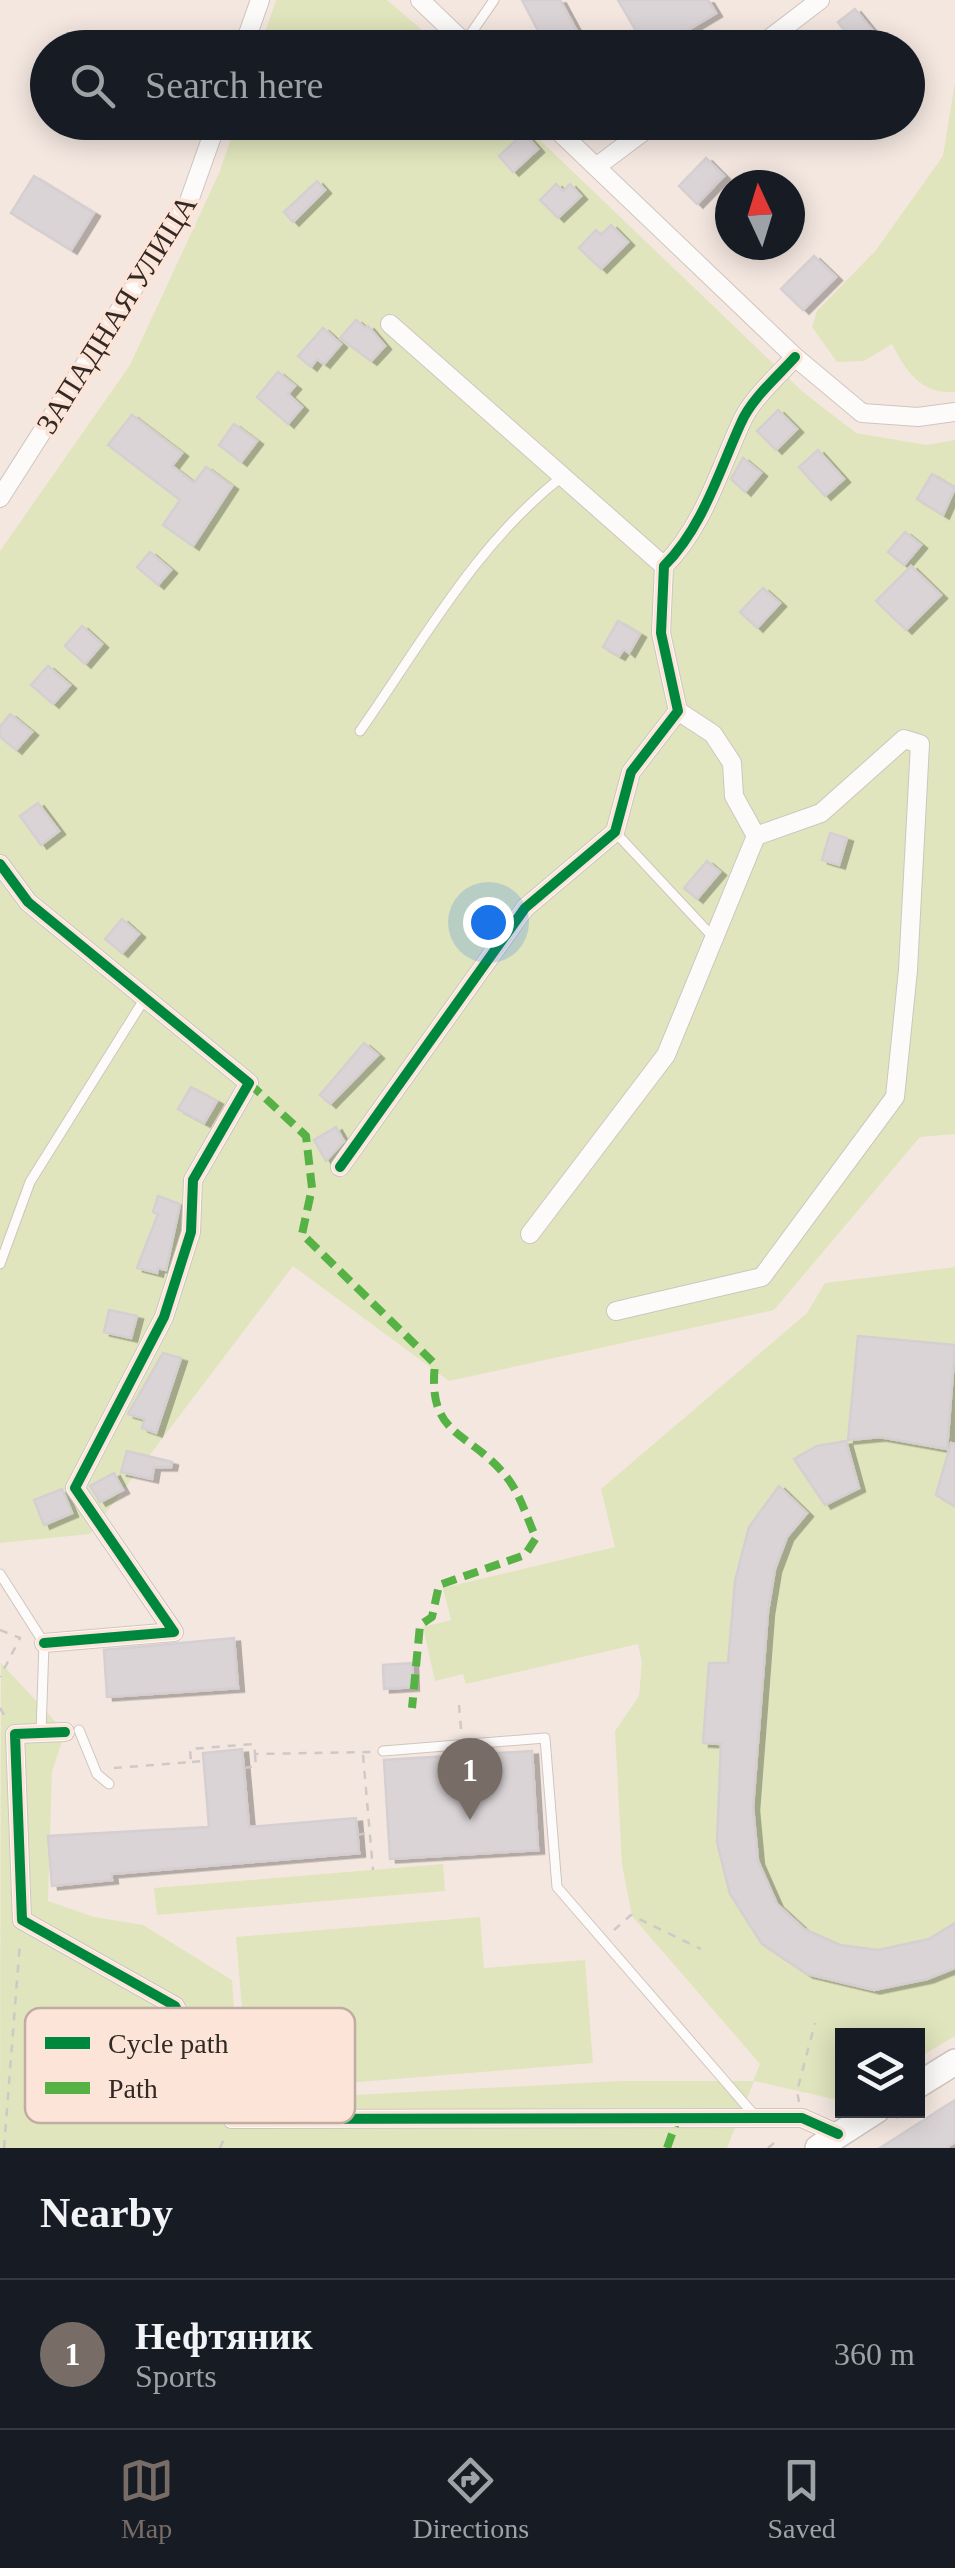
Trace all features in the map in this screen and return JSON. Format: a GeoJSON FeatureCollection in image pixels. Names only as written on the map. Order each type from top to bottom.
{"type":"FeatureCollection","features":[{"type":"Feature","properties":{"kind":"main road"},"geometry":{"type":"LineString","coordinates":[[925,2081],[955,2062]]}},
{"type":"Feature","properties":{"kind":"main road"},"geometry":{"type":"LineString","coordinates":[[828,2143],[864,2118]]}},
{"type":"Feature","properties":{"kind":"street"},"geometry":{"type":"LineString","coordinates":[[249,30],[260,0]]}},
{"type":"Feature","properties":{"kind":"street"},"geometry":{"type":"LineString","coordinates":[[420,0],[452,30]]}},
{"type":"Feature","properties":{"kind":"street"},"geometry":{"type":"LineString","coordinates":[[780,30],[820,0]]}},
{"type":"Feature","properties":{"kind":"street","name":"ЗАПАДНАЯ УЛИЦА"},"geometry":{"type":"LineString","coordinates":[[0,498],[190,201],[211,140]]}},
{"type":"Feature","properties":{"kind":"street"},"geometry":{"type":"LineString","coordinates":[[568,140],[795,357],[862,412],[918,417],[955,412]]}},
{"type":"Feature","properties":{"kind":"street"},"geometry":{"type":"LineString","coordinates":[[596,167],[632,140]]}},
{"type":"Feature","properties":{"kind":"street"},"geometry":{"type":"LineString","coordinates":[[390,324],[664,566]]}},
{"type":"Feature","properties":{"kind":"street"},"geometry":{"type":"LineString","coordinates":[[756,836],[734,796],[732,763],[713,734],[678,710],[661,634],[664,566],[676,554],[725,470],[742,419],[795,357]]}},
{"type":"Feature","properties":{"kind":"street"},"geometry":{"type":"LineString","coordinates":[[340,1168],[524,908],[615,832],[631,772],[678,710]]}},
{"type":"Feature","properties":{"kind":"street"},"geometry":{"type":"LineString","coordinates":[[530,1234],[666,1055],[756,836],[821,814],[904,738],[920,744],[908,970],[895,1096],[762,1278],[616,1311]]}},
{"type":"Feature","properties":{"kind":"street"},"geometry":{"type":"LineString","coordinates":[[0,864],[28,902],[249,1083],[193,1180],[191,1232],[164,1317],[76,1488],[174,1632],[44,1643]]}},
{"type":"Feature","properties":{"kind":"street"},"geometry":{"type":"LineString","coordinates":[[72,1731],[15,1734],[22,1920],[175,2008]]}},
{"type":"Feature","properties":{"kind":"street"},"geometry":{"type":"LineString","coordinates":[[355,2119],[802,2118],[828,2143]]}},
{"type":"Feature","properties":{"kind":"lane"},"geometry":{"type":"LineString","coordinates":[[477,30],[494,0]]}},
{"type":"Feature","properties":{"kind":"lane"},"geometry":{"type":"LineString","coordinates":[[360,731],[484,552],[524,506],[563,476]]}},
{"type":"Feature","properties":{"kind":"lane"},"geometry":{"type":"LineString","coordinates":[[615,832],[712,936]]}},
{"type":"Feature","properties":{"kind":"lane"},"geometry":{"type":"LineString","coordinates":[[0,1264],[30,1182],[145,998]]}},
{"type":"Feature","properties":{"kind":"lane"},"geometry":{"type":"LineString","coordinates":[[0,1574],[44,1643],[42,1733]]}},
{"type":"Feature","properties":{"kind":"lane"},"geometry":{"type":"LineString","coordinates":[[72,1731],[97,1774],[110,1784]]}},
{"type":"Feature","properties":{"kind":"lane"},"geometry":{"type":"LineString","coordinates":[[383,1752],[545,1738],[556,1887],[758,2119]]}},
{"type":"Feature","properties":{"kind":"path"},"geometry":{"type":"LineString","coordinates":[[0,1630],[20,1638],[0,1677]]}},
{"type":"Feature","properties":{"kind":"path"},"geometry":{"type":"LineString","coordinates":[[459,1705],[462,1744]]}},
{"type":"Feature","properties":{"kind":"path"},"geometry":{"type":"LineString","coordinates":[[191,1762],[190,1749],[254,1744],[256,1766],[244,1768]]}},
{"type":"Feature","properties":{"kind":"path"},"geometry":{"type":"LineString","coordinates":[[255,1754],[383,1752]]}},
{"type":"Feature","properties":{"kind":"path"},"geometry":{"type":"LineString","coordinates":[[362,1753],[372,1870]]}},
{"type":"Feature","properties":{"kind":"path"},"geometry":{"type":"LineString","coordinates":[[104,1764],[109,1768],[203,1762]]}},
{"type":"Feature","properties":{"kind":"path"},"geometry":{"type":"LineString","coordinates":[[357,1835],[370,1833]]}},
{"type":"Feature","properties":{"kind":"path"},"geometry":{"type":"LineString","coordinates":[[602,1940],[631,1915],[701,1949]]}},
{"type":"Feature","properties":{"kind":"path"},"geometry":{"type":"LineString","coordinates":[[4,2148],[22,1920]]}},
{"type":"Feature","properties":{"kind":"path"},"geometry":{"type":"LineString","coordinates":[[797,2091],[815,2022]]}},
{"type":"Feature","properties":{"kind":"green space"},"geometry":{"type":"Polygon","coordinates":[[[276,0],[387,0],[422,30],[266,30],[276,0]]]}},
{"type":"Feature","properties":{"kind":"green space"},"geometry":{"type":"Polygon","coordinates":[[[955,82],[955,392],[943,392],[916,379],[892,344],[864,361],[837,362],[812,327],[817,311],[876,250],[943,156],[955,82]]]}},
{"type":"Feature","properties":{"kind":"green space"},"geometry":{"type":"Polygon","coordinates":[[[230,140],[540,140],[803,392],[856,433],[926,445],[955,440],[955,1134],[920,1137],[774,1310],[449,1381],[293,1266],[90,1534],[0,1543],[0,551],[130,365],[220,171],[230,140]]]}},
{"type":"Feature","properties":{"kind":"green space"},"geometry":{"type":"Polygon","coordinates":[[[955,1267],[955,2036],[925,2054],[925,2028],[835,2028],[835,2099],[754,2081],[727,2148],[0,2148],[1,1663],[65,1732],[52,1772],[48,1901],[94,1917],[143,1925],[232,1980],[234,2008],[25,2008],[25,2123],[355,2123],[355,2095],[621,2081],[753,2081],[760,2064],[632,1916],[622,1865],[615,1731],[639,1696],[642,1662],[638,1644],[466,1684],[463,1674],[435,1681],[423,1627],[451,1620],[443,1588],[615,1547],[601,1489],[807,1313],[825,1283],[955,1267]]]}},
{"type":"Feature","properties":{"kind":"green space"},"geometry":{"type":"Polygon","coordinates":[[[443,1864],[445,1891],[157,1915],[154,1888],[443,1864]]]}},
{"type":"Feature","properties":{"kind":"green space"},"geometry":{"type":"Polygon","coordinates":[[[480,1917],[484,1968],[585,1960],[593,2063],[355,2082],[355,2008],[242,2008],[236,1937],[480,1917]]]}},
{"type":"Feature","properties":{"kind":"building"},"geometry":{"type":"Polygon","coordinates":[[[522,0],[560,0],[576,30],[538,30],[522,0]]]}},
{"type":"Feature","properties":{"kind":"building"},"geometry":{"type":"Polygon","coordinates":[[[618,0],[708,0],[716,13],[688,30],[636,30],[618,0]]]}},
{"type":"Feature","properties":{"kind":"building"},"geometry":{"type":"Polygon","coordinates":[[[855,9],[872,30],[844,30],[838,22],[855,9]]]}},
{"type":"Feature","properties":{"kind":"building"},"geometry":{"type":"Polygon","coordinates":[[[516,140],[530,140],[538,149],[513,172],[499,156],[516,140]]]}},
{"type":"Feature","properties":{"kind":"building"},"geometry":{"type":"Polygon","coordinates":[[[706,158],[718,170],[715,185],[697,204],[679,186],[706,158]]]}},
{"type":"Feature","properties":{"kind":"building"},"geometry":{"type":"Polygon","coordinates":[[[34,176],[94,213],[71,250],[11,213],[34,176]]]}},
{"type":"Feature","properties":{"kind":"building"},"geometry":{"type":"Polygon","coordinates":[[[317,181],[325,190],[293,222],[284,212],[317,181]]]}},
{"type":"Feature","properties":{"kind":"building"},"geometry":{"type":"Polygon","coordinates":[[[556,184],[563,191],[570,184],[581,196],[558,218],[540,200],[556,184]]]}},
{"type":"Feature","properties":{"kind":"building"},"geometry":{"type":"Polygon","coordinates":[[[611,225],[628,242],[601,269],[579,248],[596,230],[601,235],[611,225]]]}},
{"type":"Feature","properties":{"kind":"building"},"geometry":{"type":"Polygon","coordinates":[[[814,256],[836,277],[803,310],[781,289],[814,256]]]}},
{"type":"Feature","properties":{"kind":"building"},"geometry":{"type":"Polygon","coordinates":[[[356,320],[365,328],[368,326],[385,346],[371,361],[340,338],[356,320]]]}},
{"type":"Feature","properties":{"kind":"building"},"geometry":{"type":"Polygon","coordinates":[[[323,328],[341,344],[324,364],[317,359],[311,367],[298,356],[323,328]]]}},
{"type":"Feature","properties":{"kind":"building"},"geometry":{"type":"Polygon","coordinates":[[[278,372],[295,386],[288,394],[302,407],[288,424],[257,397],[278,372]]]}},
{"type":"Feature","properties":{"kind":"building"},"geometry":{"type":"Polygon","coordinates":[[[778,410],[797,429],[776,450],[757,431],[778,410]]]}},
{"type":"Feature","properties":{"kind":"building"},"geometry":{"type":"Polygon","coordinates":[[[132,415],[182,453],[172,466],[194,483],[206,467],[232,486],[193,546],[163,525],[180,500],[108,445],[132,415]]]}},
{"type":"Feature","properties":{"kind":"building"},"geometry":{"type":"Polygon","coordinates":[[[234,424],[257,441],[241,462],[219,445],[234,424]]]}},
{"type":"Feature","properties":{"kind":"building"},"geometry":{"type":"Polygon","coordinates":[[[818,450],[844,479],[825,496],[799,467],[818,450]]]}},
{"type":"Feature","properties":{"kind":"building"},"geometry":{"type":"Polygon","coordinates":[[[743,458],[761,473],[745,492],[731,479],[743,458]]]}},
{"type":"Feature","properties":{"kind":"building"},"geometry":{"type":"Polygon","coordinates":[[[932,474],[955,488],[943,515],[917,499],[932,474]]]}},
{"type":"Feature","properties":{"kind":"building"},"geometry":{"type":"Polygon","coordinates":[[[905,532],[921,545],[904,565],[888,552],[905,532]]]}},
{"type":"Feature","properties":{"kind":"building"},"geometry":{"type":"Polygon","coordinates":[[[150,552],[171,570],[158,585],[137,567],[150,552]]]}},
{"type":"Feature","properties":{"kind":"building"},"geometry":{"type":"Polygon","coordinates":[[[911,566],[941,595],[906,630],[876,601],[911,566]]]}},
{"type":"Feature","properties":{"kind":"building"},"geometry":{"type":"Polygon","coordinates":[[[763,588],[780,603],[757,628],[740,612],[763,588]]]}},
{"type":"Feature","properties":{"kind":"building"},"geometry":{"type":"Polygon","coordinates":[[[618,621],[640,634],[629,653],[624,649],[619,656],[603,647],[618,621]]]}},
{"type":"Feature","properties":{"kind":"building"},"geometry":{"type":"Polygon","coordinates":[[[82,626],[102,644],[85,664],[65,646],[82,626]]]}},
{"type":"Feature","properties":{"kind":"building"},"geometry":{"type":"Polygon","coordinates":[[[48,666],[70,685],[53,704],[31,685],[48,666]]]}},
{"type":"Feature","properties":{"kind":"building"},"geometry":{"type":"Polygon","coordinates":[[[10,714],[32,732],[16,750],[0,737],[0,727],[10,714]]]}},
{"type":"Feature","properties":{"kind":"building"},"geometry":{"type":"Polygon","coordinates":[[[38,803],[59,831],[41,845],[20,816],[38,803]]]}},
{"type":"Feature","properties":{"kind":"building"},"geometry":{"type":"Polygon","coordinates":[[[830,833],[847,838],[839,865],[822,860],[830,833]]]}},
{"type":"Feature","properties":{"kind":"building"},"geometry":{"type":"Polygon","coordinates":[[[707,861],[720,872],[697,899],[684,888],[707,861]]]}},
{"type":"Feature","properties":{"kind":"building"},"geometry":{"type":"Polygon","coordinates":[[[122,919],[139,934],[122,953],[105,939],[122,919]]]}},
{"type":"Feature","properties":{"kind":"building"},"geometry":{"type":"Polygon","coordinates":[[[364,1043],[378,1055],[330,1104],[320,1095],[364,1043]]]}},
{"type":"Feature","properties":{"kind":"building"},"geometry":{"type":"Polygon","coordinates":[[[191,1087],[217,1101],[204,1123],[178,1109],[191,1087]]]}},
{"type":"Feature","properties":{"kind":"building"},"geometry":{"type":"Polygon","coordinates":[[[336,1127],[344,1141],[326,1161],[314,1140],[336,1127]]]}},
{"type":"Feature","properties":{"kind":"building"},"geometry":{"type":"Polygon","coordinates":[[[158,1196],[180,1204],[166,1270],[158,1268],[157,1273],[137,1268],[158,1214],[153,1212],[158,1196]]]}},
{"type":"Feature","properties":{"kind":"building"},"geometry":{"type":"Polygon","coordinates":[[[109,1310],[137,1316],[131,1338],[104,1332],[109,1310]]]}},
{"type":"Feature","properties":{"kind":"building"},"geometry":{"type":"Polygon","coordinates":[[[858,1336],[955,1345],[947,1449],[880,1437],[848,1440],[858,1336]]]}},
{"type":"Feature","properties":{"kind":"building"},"geometry":{"type":"Polygon","coordinates":[[[163,1353],[181,1358],[156,1433],[142,1428],[145,1419],[128,1414],[163,1353]]]}},
{"type":"Feature","properties":{"kind":"building"},"geometry":{"type":"Polygon","coordinates":[[[846,1441],[859,1488],[825,1505],[794,1459],[817,1446],[846,1441]]]}},
{"type":"Feature","properties":{"kind":"building"},"geometry":{"type":"Polygon","coordinates":[[[951,1443],[955,1444],[955,1506],[936,1495],[951,1443]]]}},
{"type":"Feature","properties":{"kind":"building"},"geometry":{"type":"Polygon","coordinates":[[[127,1451],[172,1462],[171,1467],[154,1467],[152,1479],[121,1472],[127,1451]]]}},
{"type":"Feature","properties":{"kind":"building"},"geometry":{"type":"Polygon","coordinates":[[[114,1473],[123,1490],[100,1502],[90,1486],[114,1473]]]}},
{"type":"Feature","properties":{"kind":"building"},"geometry":{"type":"Polygon","coordinates":[[[779,1486],[807,1513],[787,1537],[775,1569],[768,1611],[753,1807],[758,1861],[777,1904],[804,1929],[840,1945],[878,1950],[929,1939],[955,1923],[955,1968],[927,1979],[874,1990],[807,1974],[762,1944],[730,1894],[717,1842],[721,1744],[703,1743],[709,1663],[728,1663],[735,1581],[749,1527],[779,1486]]]}},
{"type":"Feature","properties":{"kind":"building"},"geometry":{"type":"Polygon","coordinates":[[[62,1489],[72,1513],[44,1525],[34,1500],[62,1489]]]}},
{"type":"Feature","properties":{"kind":"building"},"geometry":{"type":"Polygon","coordinates":[[[234,1638],[238,1688],[107,1697],[104,1650],[234,1638]]]}},
{"type":"Feature","properties":{"kind":"building"},"geometry":{"type":"Polygon","coordinates":[[[412,1663],[413,1687],[384,1689],[383,1665],[412,1663]]]}},
{"type":"Feature","properties":{"kind":"building"},"geometry":{"type":"Polygon","coordinates":[[[242,1749],[249,1827],[356,1818],[359,1853],[111,1874],[112,1880],[52,1886],[48,1836],[209,1827],[203,1753],[242,1749]]]}},
{"type":"Feature","properties":{"kind":"building"},"geometry":{"type":"Polygon","coordinates":[[[532,1751],[538,1850],[390,1859],[384,1760],[532,1751]]]}},
{"type":"Feature","properties":{"kind":"building"},"geometry":{"type":"Polygon","coordinates":[[[955,2100],[955,2142],[946,2148],[880,2148],[955,2100]]]}},
{"type":"Feature","properties":{"kind":"marked path"},"geometry":{"type":"LineString","coordinates":[[249,1083],[306,1136],[312,1188],[302,1234],[435,1364],[434,1388],[444,1419],[510,1481],[536,1538],[525,1555],[439,1585],[432,1617],[420,1625],[412,1708]]}},
{"type":"Feature","properties":{"kind":"marked path"},"geometry":{"type":"LineString","coordinates":[[667,2148],[677,2120]]}},
{"type":"Feature","properties":{"kind":"cycle path"},"geometry":{"type":"LineString","coordinates":[[340,1167],[525,908],[615,832],[631,772],[678,711],[661,633],[664,566],[700,516],[745,414],[795,357]]}},
{"type":"Feature","properties":{"kind":"cycle path"},"geometry":{"type":"LineString","coordinates":[[0,864],[28,902],[249,1083],[193,1180],[191,1232],[164,1317],[75,1488],[174,1632],[44,1643]]}},
{"type":"Feature","properties":{"kind":"cycle path"},"geometry":{"type":"LineString","coordinates":[[65,1732],[15,1734],[22,1920],[176,2008]]}},
{"type":"Feature","properties":{"kind":"cycle path"},"geometry":{"type":"LineString","coordinates":[[355,2119],[802,2118],[838,2134]]}},
{"type":"Feature","properties":{"kind":"place","name":"Нефтяник"},"geometry":{"type":"Point","coordinates":[470,1820]}}]}
